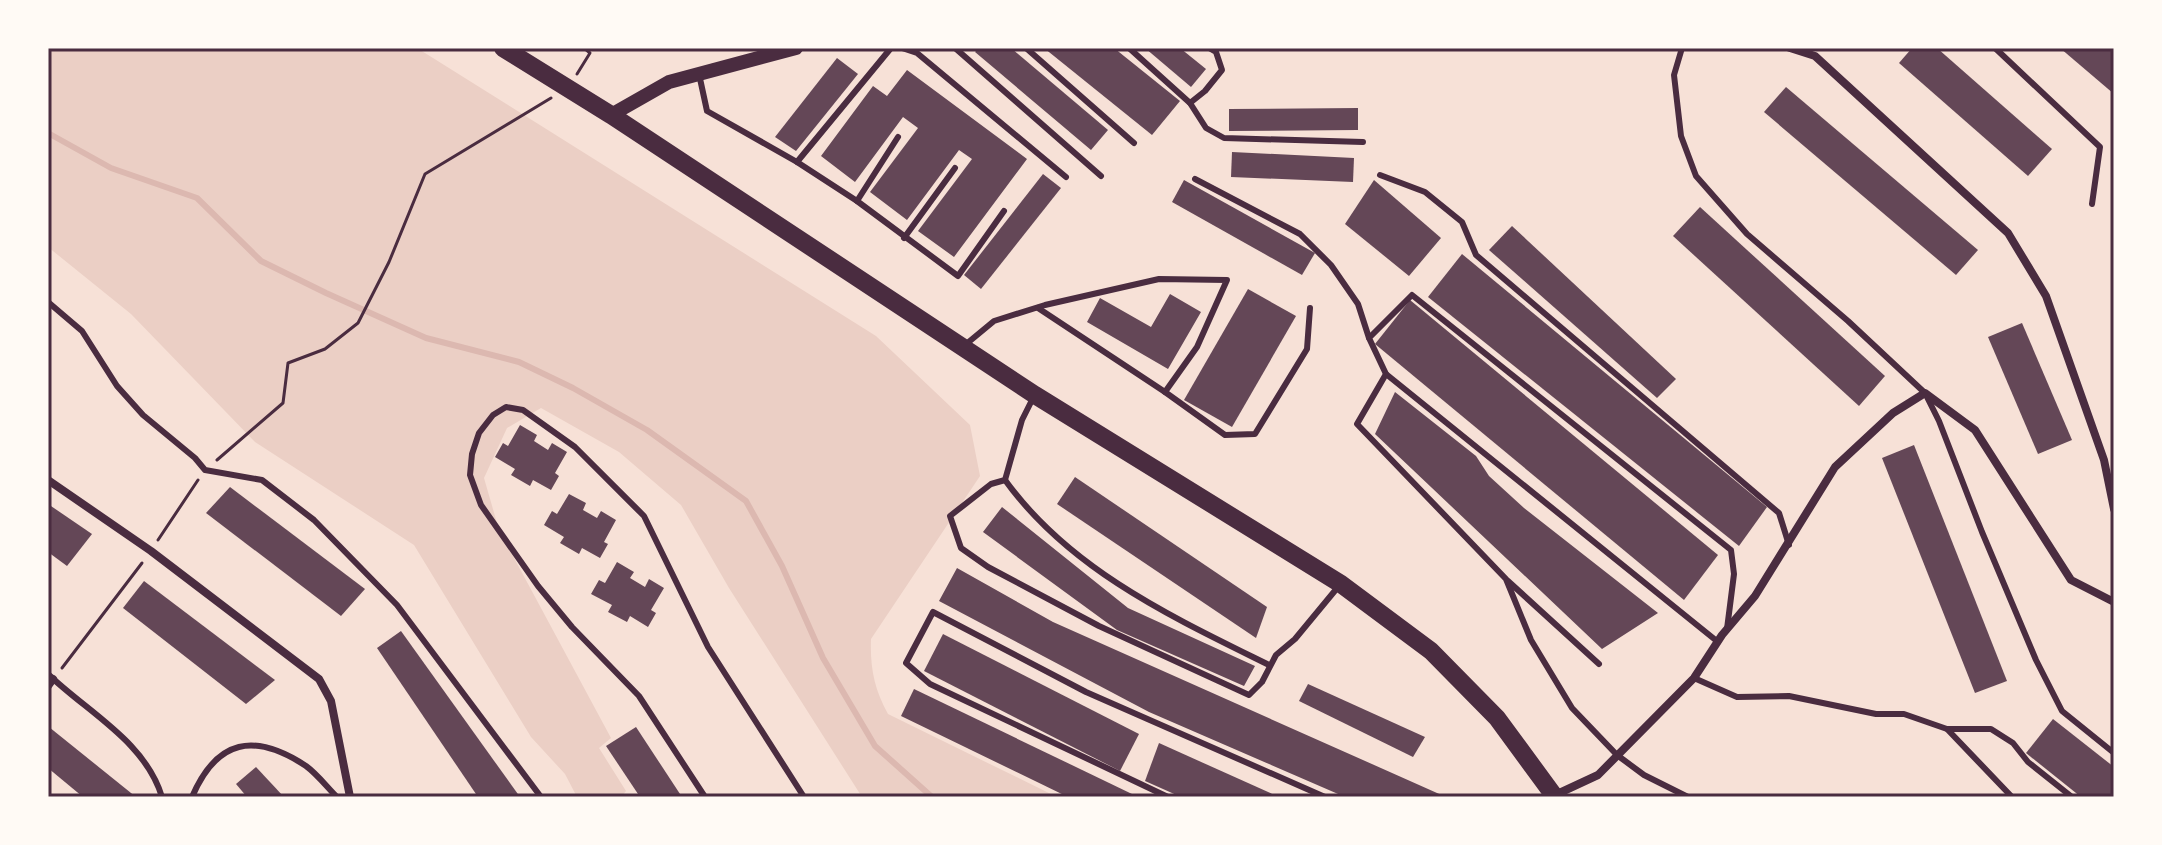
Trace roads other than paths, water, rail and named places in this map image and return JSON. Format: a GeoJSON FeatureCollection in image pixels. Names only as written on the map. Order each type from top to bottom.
{"type":"FeatureCollection","features":[{"type":"Feature","properties":{"kind":"main road"},"geometry":{"type":"LineString","coordinates":[[503,48],[611,115],[1035,395],[1341,584],[1431,651],[1497,718],[1555,796]]}},
{"type":"Feature","properties":{"kind":"street"},"geometry":{"type":"LineString","coordinates":[[611,115],[669,82],[796,48]]}},
{"type":"Feature","properties":{"kind":"street"},"geometry":{"type":"LineString","coordinates":[[1790,48],[1815,56],[2008,233],[2046,296],[2104,460],[2114,509]]}},
{"type":"Feature","properties":{"kind":"street"},"geometry":{"type":"LineString","coordinates":[[1555,796],[1598,775],[1694,678],[1727,629],[1755,596],[1835,467],[1893,413],[1925,393],[1975,430],[2071,580],[2114,602]]}},
{"type":"Feature","properties":{"kind":"street"},"geometry":{"type":"LineString","coordinates":[[48,480],[151,551],[319,679],[331,701],[350,797]]}},
{"type":"Feature","properties":{"kind":"lane"},"geometry":{"type":"LineString","coordinates":[[797,162],[891,48]]}},
{"type":"Feature","properties":{"kind":"lane"},"geometry":{"type":"LineString","coordinates":[[902,48],[917,53],[1066,177]]}},
{"type":"Feature","properties":{"kind":"lane"},"geometry":{"type":"LineString","coordinates":[[955,48],[1101,176]]}},
{"type":"Feature","properties":{"kind":"lane"},"geometry":{"type":"LineString","coordinates":[[1026,48],[1134,143]]}},
{"type":"Feature","properties":{"kind":"lane"},"geometry":{"type":"LineString","coordinates":[[1129,48],[1190,103],[1206,128],[1224,138],[1363,142]]}},
{"type":"Feature","properties":{"kind":"lane"},"geometry":{"type":"LineString","coordinates":[[1190,103],[1205,91],[1222,70],[1216,52],[1209,48]]}},
{"type":"Feature","properties":{"kind":"lane"},"geometry":{"type":"LineString","coordinates":[[1682,48],[1674,75],[1681,136],[1696,176],[1747,234],[1848,321],[1925,393],[2036,660],[2062,711],[2114,753]]}},
{"type":"Feature","properties":{"kind":"lane"},"geometry":{"type":"LineString","coordinates":[[1995,48],[2100,147],[2092,204]]}},
{"type":"Feature","properties":{"kind":"lane"},"geometry":{"type":"LineString","coordinates":[[699,74],[707,111],[797,162],[857,201],[958,276],[1004,211]]}},
{"type":"Feature","properties":{"kind":"lane"},"geometry":{"type":"LineString","coordinates":[[857,201],[898,137]]}},
{"type":"Feature","properties":{"kind":"lane"},"geometry":{"type":"LineString","coordinates":[[904,238],[955,168]]}},
{"type":"Feature","properties":{"kind":"lane"},"geometry":{"type":"LineString","coordinates":[[1380,175],[1425,192],[1462,222],[1476,255],[1779,513],[1789,545]]}},
{"type":"Feature","properties":{"kind":"lane"},"geometry":{"type":"LineString","coordinates":[[1195,179],[1300,234],[1331,265],[1358,304],[1369,338],[1386,374],[1718,642]]}},
{"type":"Feature","properties":{"kind":"lane"},"geometry":{"type":"LineString","coordinates":[[962,347],[994,321],[1037,308],[1159,279],[1227,280],[1197,347],[1165,392]]}},
{"type":"Feature","properties":{"kind":"lane"},"geometry":{"type":"LineString","coordinates":[[1369,338],[1412,295],[1731,550],[1734,574],[1727,629]]}},
{"type":"Feature","properties":{"kind":"lane"},"geometry":{"type":"LineString","coordinates":[[48,302],[82,331],[117,386],[143,415],[205,470],[262,480],[314,520],[397,605],[541,797]]}},
{"type":"Feature","properties":{"kind":"lane"},"geometry":{"type":"LineString","coordinates":[[1037,308],[1225,435],[1255,434],[1307,349],[1310,308]]}},
{"type":"Feature","properties":{"kind":"lane"},"geometry":{"type":"LineString","coordinates":[[1386,374],[1357,424],[1506,579],[1599,664]]}},
{"type":"Feature","properties":{"kind":"lane"},"geometry":{"type":"LineString","coordinates":[[1005,480],[1022,420],[1035,395]]}},
{"type":"Feature","properties":{"kind":"lane"},"geometry":{"type":"LineString","coordinates":[[705,797],[639,696],[572,627],[538,586],[481,505],[470,475],[472,454],[479,433],[493,415],[506,407],[523,410],[575,447],[644,516],[708,647],[804,797]]}},
{"type":"Feature","properties":{"kind":"lane"},"geometry":{"type":"LineString","coordinates":[[1005,480],[991,484],[950,516],[961,548],[988,567],[1099,626],[1249,695],[1262,682],[1276,655],[1295,639],[1341,584]]}},
{"type":"Feature","properties":{"kind":"lane"},"geometry":{"type":"LineString","coordinates":[[1005,480],[1036,518],[1101,574],[1139,598],[1269,665]]}},
{"type":"Feature","properties":{"kind":"lane"},"geometry":{"type":"LineString","coordinates":[[1506,579],[1531,640],[1572,708],[1617,755],[1644,775],[1688,797]]}},
{"type":"Feature","properties":{"kind":"lane"},"geometry":{"type":"LineString","coordinates":[[1168,797],[930,684],[906,663],[933,612],[1086,692],[1325,797]]}},
{"type":"Feature","properties":{"kind":"lane"},"geometry":{"type":"LineString","coordinates":[[1694,678],[1737,697],[1789,696],[1876,714],[1904,714],[1947,729],[1991,729],[2013,743],[2028,762],[2072,797]]}},
{"type":"Feature","properties":{"kind":"lane"},"geometry":{"type":"LineString","coordinates":[[50,680],[86,704],[131,745],[158,784],[162,797]]}},
{"type":"Feature","properties":{"kind":"lane"},"geometry":{"type":"LineString","coordinates":[[1947,729],[2012,797]]}},
{"type":"Feature","properties":{"kind":"lane"},"geometry":{"type":"LineString","coordinates":[[192,797],[200,778],[222,753],[248,744],[271,749],[307,767],[337,797]]}},
{"type":"Feature","properties":{"kind":"waterway"},"geometry":{"type":"LineString","coordinates":[[48,133],[111,168],[197,198],[261,261],[326,293],[426,338],[519,362],[573,388],[647,430],[746,501],[782,566],[823,658],[875,746],[932,797]]}}]}
